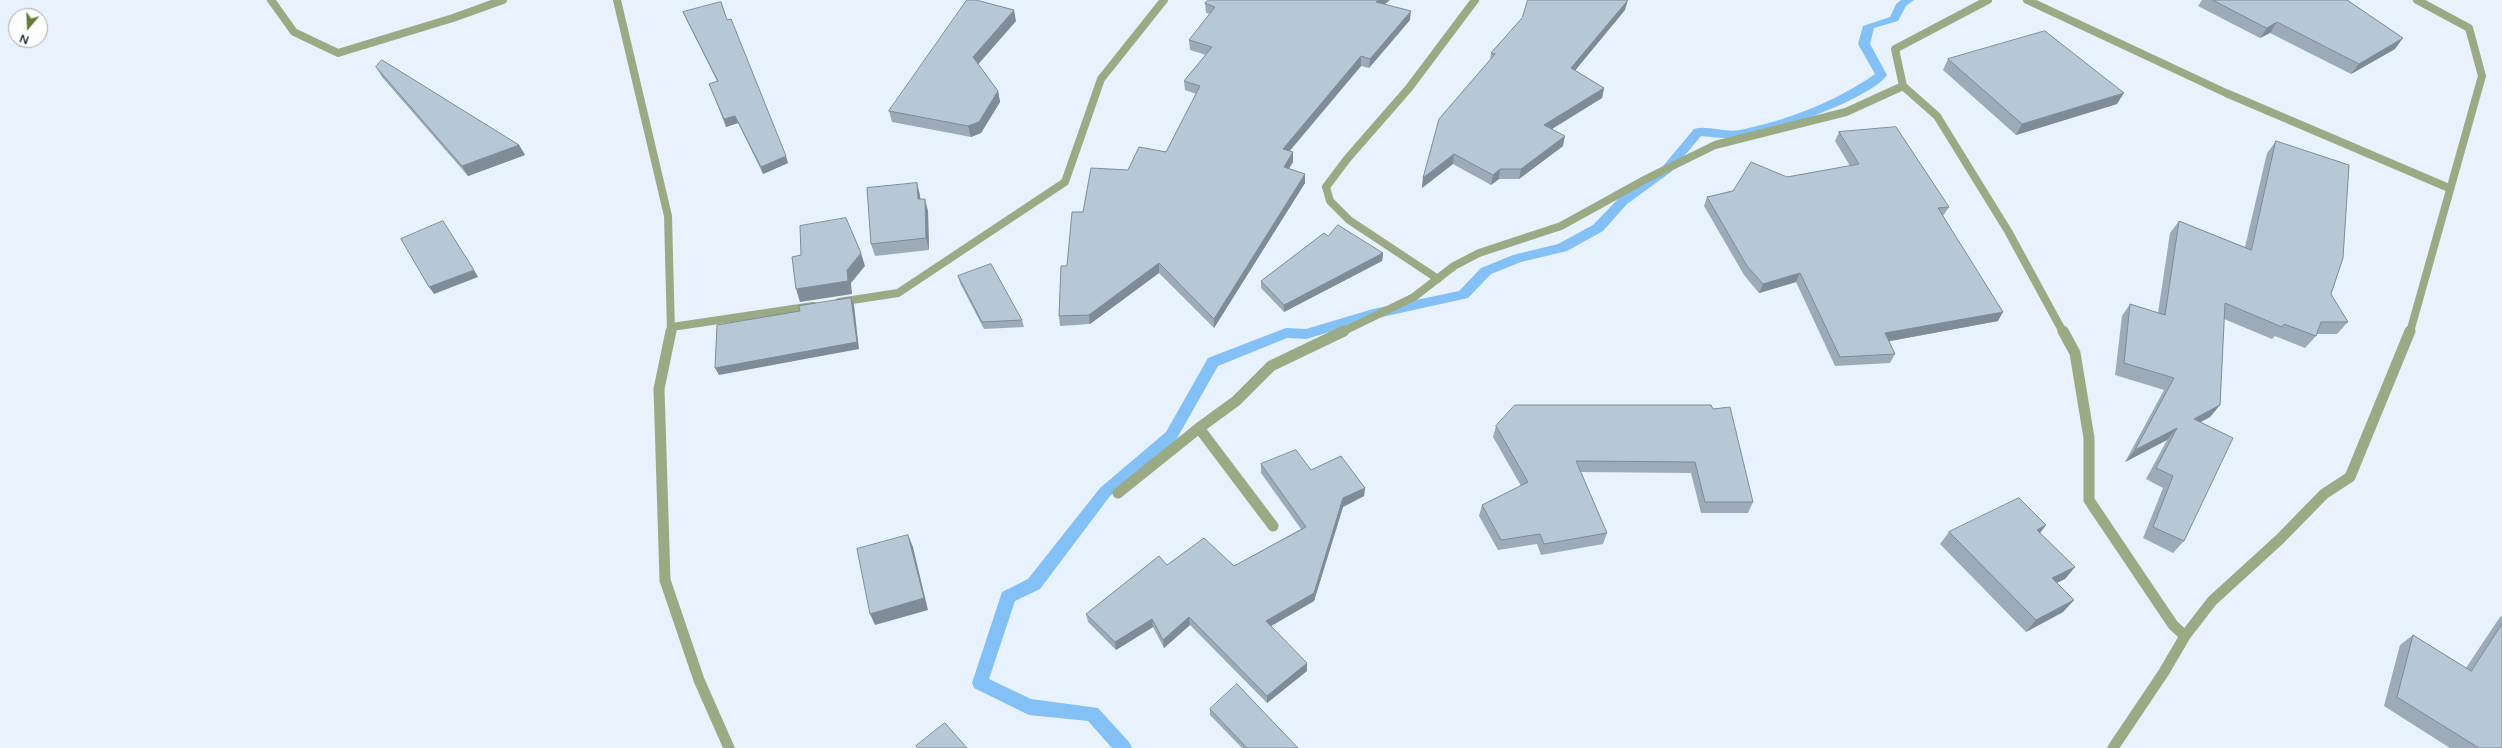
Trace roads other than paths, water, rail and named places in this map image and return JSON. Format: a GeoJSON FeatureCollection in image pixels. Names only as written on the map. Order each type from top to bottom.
{"type":"FeatureCollection","features":[{"type":"Feature","properties":{"kind":"street"},"geometry":{"type":"LineString","coordinates":[[271,0],[294,32],[338,53],[453,18],[503,0]]}},
{"type":"Feature","properties":{"kind":"street"},"geometry":{"type":"LineString","coordinates":[[617,0],[668,216],[672,327],[659,389],[665,580],[699,680],[729,748]]}},
{"type":"Feature","properties":{"kind":"street"},"geometry":{"type":"LineString","coordinates":[[672,327],[898,293],[1065,182],[1101,79],[1164,0]]}},
{"type":"Feature","properties":{"kind":"street"},"geometry":{"type":"LineString","coordinates":[[1438,279],[1349,220],[1330,202],[1326,187],[1347,159],[1409,88],[1475,0]]}},
{"type":"Feature","properties":{"kind":"street"},"geometry":{"type":"LineString","coordinates":[[1988,0],[1895,49],[1903,86],[1937,116],[2008,231],[2075,353],[2089,438],[2089,500],[2173,625],[2185,636]]}},
{"type":"Feature","properties":{"kind":"street"},"geometry":{"type":"LineString","coordinates":[[2027,0],[2226,93],[2449,188]]}},
{"type":"Feature","properties":{"kind":"street"},"geometry":{"type":"LineString","coordinates":[[2113,748],[2164,672],[2185,636],[2212,601],[2280,539],[2324,494],[2350,477],[2406,345],[2449,188],[2482,76],[2469,28],[2417,0]]}},
{"type":"Feature","properties":{"kind":"street"},"geometry":{"type":"LineString","coordinates":[[1118,493],[1199,428],[1236,401],[1271,366],[1414,297],[1454,266],[1479,253],[1561,226],[1646,179],[1716,146],[1846,112],[1903,86]]}},
{"type":"Feature","properties":{"kind":"street"},"geometry":{"type":"LineString","coordinates":[[1199,428],[1274,526]]}},
{"type":"Feature","properties":{"kind":"waterway"},"geometry":{"type":"LineString","coordinates":[[1123,748],[1092,714],[1029,707],[980,683],[1008,597],[1034,584],[1105,492],[1171,436],[1213,362],[1286,333],[1306,334],[1373,314],[1463,295],[1486,271],[1518,258],[1562,248],[1598,228],[1623,201],[1667,169],[1698,132],[1738,134],[1803,116],[1854,94],[1881,75],[1864,44],[1869,26],[1894,19],[1901,4],[1909,0]]}}]}
